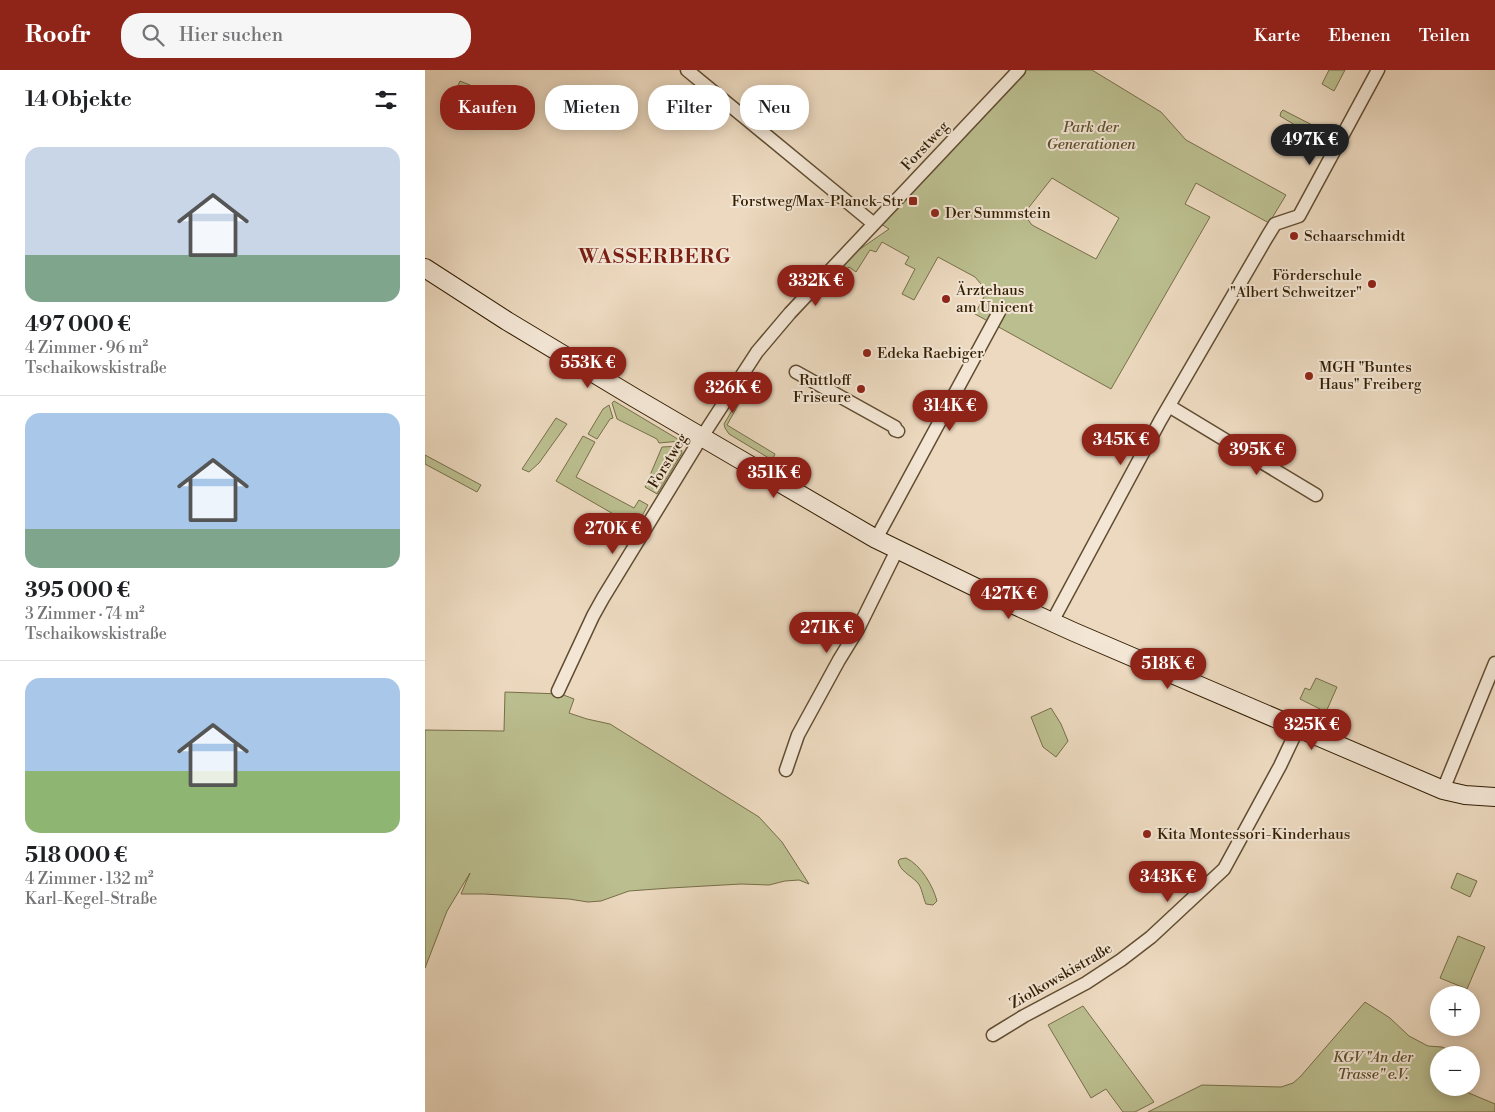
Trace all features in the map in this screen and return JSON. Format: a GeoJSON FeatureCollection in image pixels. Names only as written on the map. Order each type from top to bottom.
{"type":"FeatureCollection","features":[{"type":"Feature","properties":{"kind":"street"},"geometry":{"type":"LineString","coordinates":[[687,70],[874,224]]}},
{"type":"Feature","properties":{"kind":"street","name":"Forstweg"},"geometry":{"type":"LineString","coordinates":[[558,691],[603,598],[702,437],[757,352],[790,313],[1019,70]]}},
{"type":"Feature","properties":{"kind":"street"},"geometry":{"type":"LineString","coordinates":[[1052,622],[1169,406],[1275,224],[1299,216],[1378,70]]}},
{"type":"Feature","properties":{"kind":"street"},"geometry":{"type":"LineString","coordinates":[[425,268],[545,344],[897,550],[1052,622],[1443,790],[1470,796],[1495,797]]}},
{"type":"Feature","properties":{"kind":"street"},"geometry":{"type":"LineString","coordinates":[[876,539],[999,312]]}},
{"type":"Feature","properties":{"kind":"street"},"geometry":{"type":"LineString","coordinates":[[796,372],[895,427],[895,430],[898,431]]}},
{"type":"Feature","properties":{"kind":"street"},"geometry":{"type":"LineString","coordinates":[[1169,406],[1317,495]]}},
{"type":"Feature","properties":{"kind":"street"},"geometry":{"type":"LineString","coordinates":[[786,770],[798,735],[858,629],[897,550]]}},
{"type":"Feature","properties":{"kind":"street"},"geometry":{"type":"LineString","coordinates":[[1443,790],[1495,663]]}},
{"type":"Feature","properties":{"kind":"street","name":"Ziolkowskistraße"},"geometry":{"type":"LineString","coordinates":[[993,1035],[1086,983],[1121,960],[1151,937],[1225,869],[1298,728]]}},
{"type":"Feature","properties":{"kind":"green space","name":"Park der Generationen"},"geometry":{"type":"Polygon","coordinates":[[[1025,70],[1092,70],[1161,112],[1186,140],[1286,195],[1269,223],[1196,183],[1185,204],[1210,217],[1111,389],[975,314],[987,291],[975,277],[938,257],[914,300],[902,294],[915,269],[905,264],[909,257],[882,242],[876,252],[870,250],[856,272],[849,267],[844,273],[842,265],[847,258],[889,229],[881,224],[1025,70]],[[1052,178],[1026,211],[1026,217],[1032,225],[1096,259],[1119,218],[1052,178]]]}},
{"type":"Feature","properties":{"kind":"green space"},"geometry":{"type":"Polygon","coordinates":[[[1329,70],[1345,70],[1334,91],[1322,84],[1329,70]]]}},
{"type":"Feature","properties":{"kind":"green space"},"geometry":{"type":"Polygon","coordinates":[[[460,81],[470,85],[458,85],[460,81]]]}},
{"type":"Feature","properties":{"kind":"green space"},"geometry":{"type":"Polygon","coordinates":[[[1283,110],[1324,131],[1320,140],[1280,116],[1283,110]]]}},
{"type":"Feature","properties":{"kind":"green space"},"geometry":{"type":"Polygon","coordinates":[[[740,397],[742,398],[727,425],[775,454],[772,460],[729,434],[725,428],[724,424],[740,397]]]}},
{"type":"Feature","properties":{"kind":"green space"},"geometry":{"type":"Polygon","coordinates":[[[614,401],[681,441],[659,443],[657,439],[617,419],[612,403],[614,401]]]}},
{"type":"Feature","properties":{"kind":"green space"},"geometry":{"type":"Polygon","coordinates":[[[609,405],[613,418],[610,419],[597,439],[588,434],[603,409],[609,405]]]}},
{"type":"Feature","properties":{"kind":"green space"},"geometry":{"type":"Polygon","coordinates":[[[556,418],[567,424],[539,463],[529,472],[522,469],[556,418]]]}},
{"type":"Feature","properties":{"kind":"green space"},"geometry":{"type":"Polygon","coordinates":[[[583,436],[595,442],[576,477],[634,508],[639,500],[648,505],[636,527],[556,481],[583,436]]]}},
{"type":"Feature","properties":{"kind":"green space"},"geometry":{"type":"Polygon","coordinates":[[[681,446],[682,453],[657,494],[645,487],[662,447],[681,446]]]}},
{"type":"Feature","properties":{"kind":"green space"},"geometry":{"type":"Polygon","coordinates":[[[425,455],[481,485],[477,492],[425,464],[425,455]]]}},
{"type":"Feature","properties":{"kind":"green space"},"geometry":{"type":"Polygon","coordinates":[[[1316,678],[1337,687],[1326,712],[1300,699],[1305,688],[1310,690],[1316,678]]]}},
{"type":"Feature","properties":{"kind":"green space"},"geometry":{"type":"Polygon","coordinates":[[[505,692],[561,694],[574,699],[569,713],[610,724],[759,817],[782,842],[809,884],[799,880],[769,885],[741,884],[629,891],[601,901],[588,902],[569,899],[461,894],[470,873],[447,911],[425,968],[425,730],[504,731],[505,692]]]}},
{"type":"Feature","properties":{"kind":"green space"},"geometry":{"type":"Polygon","coordinates":[[[1051,708],[1061,724],[1068,741],[1056,757],[1043,747],[1031,717],[1051,708]]]}},
{"type":"Feature","properties":{"kind":"green space"},"geometry":{"type":"Polygon","coordinates":[[[906,858],[917,866],[933,889],[937,901],[933,905],[926,904],[919,884],[901,868],[898,861],[906,858]]]}},
{"type":"Feature","properties":{"kind":"green space"},"geometry":{"type":"Polygon","coordinates":[[[1457,873],[1477,881],[1470,897],[1451,888],[1457,873]]]}},
{"type":"Feature","properties":{"kind":"green space"},"geometry":{"type":"Polygon","coordinates":[[[1458,936],[1485,947],[1468,986],[1460,986],[1440,978],[1458,936]]]}},
{"type":"Feature","properties":{"kind":"green space","name":"KGV \"An der Trasse\" e.V."},"geometry":{"type":"Polygon","coordinates":[[[1365,1002],[1390,1018],[1409,1036],[1430,1046],[1430,1096],[1476,1096],[1495,1104],[1495,1112],[1148,1112],[1202,1085],[1281,1087],[1293,1083],[1365,1002]]]}},
{"type":"Feature","properties":{"kind":"green space"},"geometry":{"type":"Polygon","coordinates":[[[1083,1006],[1154,1102],[1135,1112],[1123,1112],[1106,1089],[1091,1098],[1048,1025],[1083,1006]]]}},
{"type":"Feature","properties":{"kind":"place","name":"Forstweg/Max-Planck-Str"},"geometry":{"type":"Point","coordinates":[913,201]}},
{"type":"Feature","properties":{"kind":"place","name":"Der Summstein"},"geometry":{"type":"Point","coordinates":[935,213]}},
{"type":"Feature","properties":{"kind":"place","name":"Schaarschmidt"},"geometry":{"type":"Point","coordinates":[1294,236]}},
{"type":"Feature","properties":{"kind":"place","name":"Förderschule \"Albert Schweitzer\""},"geometry":{"type":"Point","coordinates":[1372,284]}},
{"type":"Feature","properties":{"kind":"place","name":"Ärztehaus am Unicent"},"geometry":{"type":"Point","coordinates":[946,299]}},
{"type":"Feature","properties":{"kind":"place","name":"Edeka Raebiger"},"geometry":{"type":"Point","coordinates":[867,353]}},
{"type":"Feature","properties":{"kind":"place","name":"MGH \"Buntes Haus\" Freiberg"},"geometry":{"type":"Point","coordinates":[1309,376]}},
{"type":"Feature","properties":{"kind":"place","name":"Ruttloff Friseure"},"geometry":{"type":"Point","coordinates":[861,389]}},
{"type":"Feature","properties":{"kind":"place","name":"Kita Montessori-Kinderhaus"},"geometry":{"type":"Point","coordinates":[1147,834]}},
{"type":"Feature","properties":{"kind":"district","name":"WASSERBERG"},"geometry":{"type":"Point","coordinates":[655,257]}}]}
